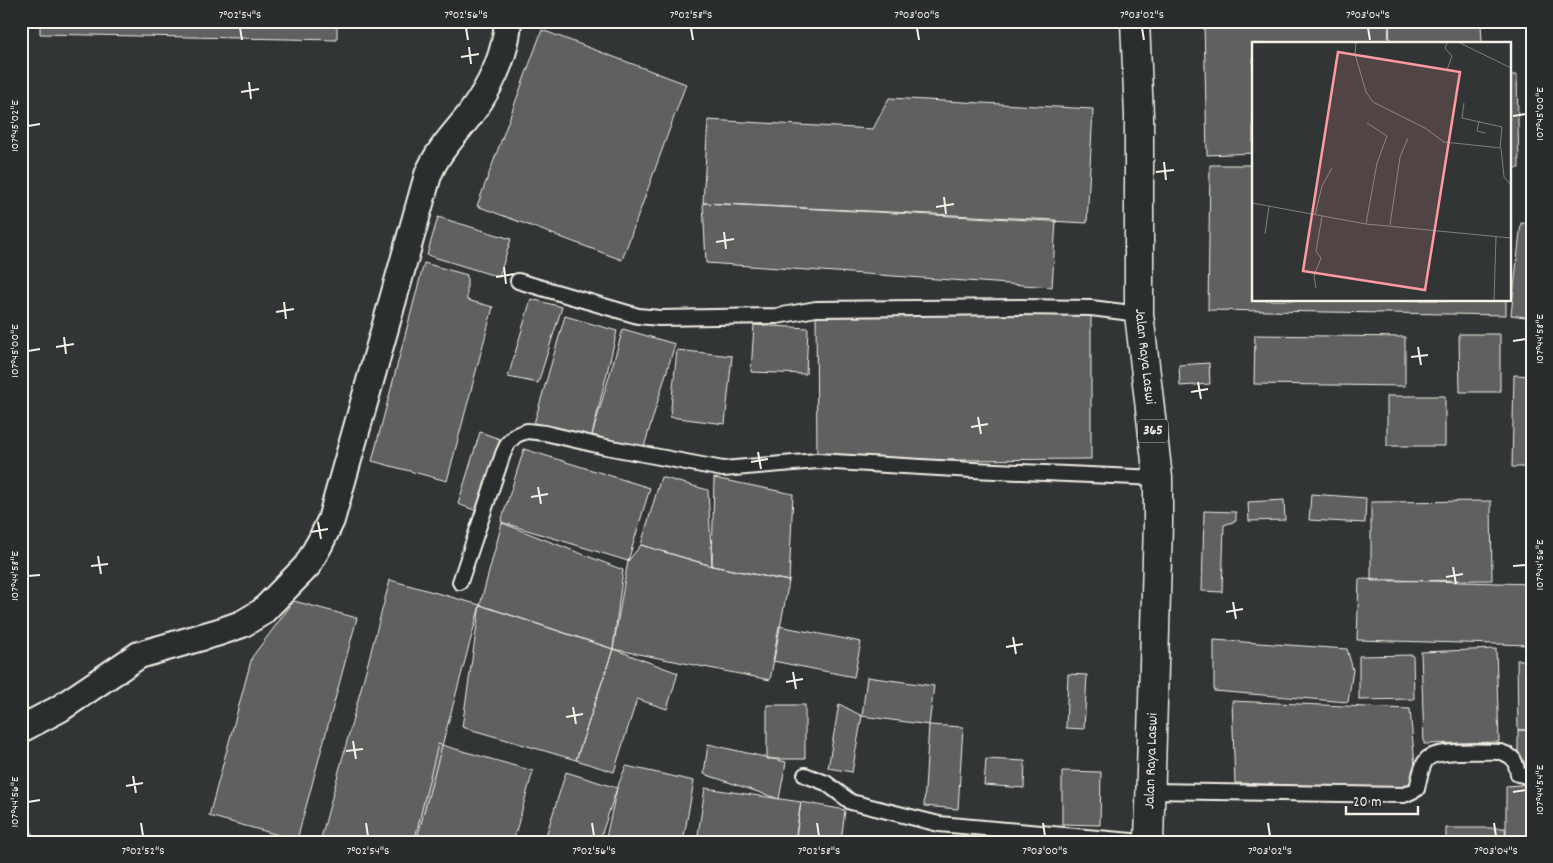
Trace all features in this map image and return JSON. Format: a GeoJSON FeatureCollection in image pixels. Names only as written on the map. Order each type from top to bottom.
{"type":"FeatureCollection","features":[{"type":"Feature","properties":{"kind":"main road","name":"Jalan Raya Laswi"},"geometry":{"type":"LineString","coordinates":[[1135,21],[1139,116],[1140,314],[1158,478],[1149,842]]}},
{"type":"Feature","properties":{"kind":"street"},"geometry":{"type":"LineString","coordinates":[[21,729],[59,709],[139,655],[242,624],[262,612],[306,566],[320,543],[330,520],[428,175],[433,162],[484,96],[496,73],[505,42],[508,21]]}},
{"type":"Feature","properties":{"kind":"lane"},"geometry":{"type":"LineString","coordinates":[[518,281],[638,316],[660,318],[776,316],[816,309],[1000,307],[1091,308],[1140,314]]}},
{"type":"Feature","properties":{"kind":"lane"},"geometry":{"type":"LineString","coordinates":[[460,582],[503,454],[508,443],[516,435],[527,431],[723,468],[817,460],[973,470],[1158,478]]}},
{"type":"Feature","properties":{"kind":"lane"},"geometry":{"type":"LineString","coordinates":[[1151,790],[1404,795],[1416,789],[1428,758],[1442,753],[1501,752],[1510,756],[1515,761],[1518,774],[1532,777]]}},
{"type":"Feature","properties":{"kind":"lane"},"geometry":{"type":"LineString","coordinates":[[804,775],[826,783],[851,802],[939,824],[1143,842]]}},
{"type":"Feature","properties":{"kind":"building"},"geometry":{"type":"Polygon","coordinates":[[[40,21],[337,21],[337,40],[40,34],[40,21]]]}},
{"type":"Feature","properties":{"kind":"building"},"geometry":{"type":"Polygon","coordinates":[[[1204,21],[1389,21],[1388,42],[1252,42],[1252,153],[1207,155],[1204,21]]]}},
{"type":"Feature","properties":{"kind":"building"},"geometry":{"type":"Polygon","coordinates":[[[1389,21],[1481,21],[1482,42],[1390,42],[1389,21]]]}},
{"type":"Feature","properties":{"kind":"building"},"geometry":{"type":"Polygon","coordinates":[[[542,30],[686,84],[622,260],[477,206],[542,30]]]}},
{"type":"Feature","properties":{"kind":"building"},"geometry":{"type":"Polygon","coordinates":[[[1510,75],[1517,75],[1519,168],[1510,168],[1510,75]]]}},
{"type":"Feature","properties":{"kind":"building"},"geometry":{"type":"Polygon","coordinates":[[[889,98],[1093,109],[1087,223],[703,203],[708,120],[873,129],[889,98]]]}},
{"type":"Feature","properties":{"kind":"building"},"geometry":{"type":"Polygon","coordinates":[[[1210,165],[1252,165],[1252,301],[1506,301],[1506,315],[1208,310],[1210,165]]]}},
{"type":"Feature","properties":{"kind":"building"},"geometry":{"type":"Polygon","coordinates":[[[703,203],[1056,220],[1052,287],[706,263],[703,203]]]}},
{"type":"Feature","properties":{"kind":"building"},"geometry":{"type":"Polygon","coordinates":[[[438,217],[511,239],[499,277],[427,255],[438,217]]]}},
{"type":"Feature","properties":{"kind":"building"},"geometry":{"type":"Polygon","coordinates":[[[1521,223],[1532,224],[1532,318],[1511,315],[1521,223]]]}},
{"type":"Feature","properties":{"kind":"building"},"geometry":{"type":"Polygon","coordinates":[[[424,263],[467,275],[467,300],[493,307],[447,481],[372,461],[424,263]]]}},
{"type":"Feature","properties":{"kind":"building"},"geometry":{"type":"Polygon","coordinates":[[[531,299],[562,307],[538,383],[508,377],[531,299]]]}},
{"type":"Feature","properties":{"kind":"building"},"geometry":{"type":"Polygon","coordinates":[[[1091,308],[1091,459],[817,461],[816,309],[1091,308]]]}},
{"type":"Feature","properties":{"kind":"building"},"geometry":{"type":"Polygon","coordinates":[[[565,316],[617,331],[592,435],[586,442],[533,427],[565,316]]]}},
{"type":"Feature","properties":{"kind":"building"},"geometry":{"type":"Polygon","coordinates":[[[754,325],[808,328],[806,374],[751,372],[754,325]]]}},
{"type":"Feature","properties":{"kind":"building"},"geometry":{"type":"Polygon","coordinates":[[[623,329],[675,344],[643,450],[592,435],[623,329]]]}},
{"type":"Feature","properties":{"kind":"building"},"geometry":{"type":"Polygon","coordinates":[[[1459,334],[1500,334],[1500,392],[1460,392],[1459,334]]]}},
{"type":"Feature","properties":{"kind":"building"},"geometry":{"type":"Polygon","coordinates":[[[1255,335],[1405,337],[1405,386],[1254,384],[1255,335]]]}},
{"type":"Feature","properties":{"kind":"building"},"geometry":{"type":"Polygon","coordinates":[[[677,350],[732,356],[725,424],[670,417],[677,350]]]}},
{"type":"Feature","properties":{"kind":"building"},"geometry":{"type":"Polygon","coordinates":[[[1209,363],[1210,384],[1180,386],[1179,365],[1209,363]]]}},
{"type":"Feature","properties":{"kind":"building"},"geometry":{"type":"Polygon","coordinates":[[[1514,375],[1532,376],[1532,467],[1512,467],[1514,375]]]}},
{"type":"Feature","properties":{"kind":"building"},"geometry":{"type":"Polygon","coordinates":[[[1387,396],[1445,396],[1445,446],[1387,446],[1387,396]]]}},
{"type":"Feature","properties":{"kind":"building"},"geometry":{"type":"Polygon","coordinates":[[[480,432],[500,439],[477,511],[458,504],[480,432]]]}},
{"type":"Feature","properties":{"kind":"building"},"geometry":{"type":"Polygon","coordinates":[[[524,449],[650,488],[628,561],[501,522],[524,449]]]}},
{"type":"Feature","properties":{"kind":"building"},"geometry":{"type":"Polygon","coordinates":[[[661,477],[708,490],[712,566],[641,545],[661,477]]]}},
{"type":"Feature","properties":{"kind":"building"},"geometry":{"type":"Polygon","coordinates":[[[714,478],[793,494],[789,581],[712,566],[714,478]]]}},
{"type":"Feature","properties":{"kind":"building"},"geometry":{"type":"Polygon","coordinates":[[[1528,488],[1532,488],[1532,548],[1528,488]]]}},
{"type":"Feature","properties":{"kind":"building"},"geometry":{"type":"Polygon","coordinates":[[[1311,494],[1366,498],[1365,523],[1309,520],[1311,494]]]}},
{"type":"Feature","properties":{"kind":"building"},"geometry":{"type":"Polygon","coordinates":[[[1284,500],[1285,520],[1249,521],[1248,502],[1284,500]]]}},
{"type":"Feature","properties":{"kind":"building"},"geometry":{"type":"Polygon","coordinates":[[[1491,501],[1492,580],[1371,581],[1371,502],[1491,501]]]}},
{"type":"Feature","properties":{"kind":"building"},"geometry":{"type":"Polygon","coordinates":[[[1204,511],[1236,512],[1236,521],[1224,525],[1222,592],[1202,591],[1204,511]]]}},
{"type":"Feature","properties":{"kind":"building"},"geometry":{"type":"Polygon","coordinates":[[[502,523],[623,570],[613,649],[480,605],[502,523]]]}},
{"type":"Feature","properties":{"kind":"building"},"geometry":{"type":"Polygon","coordinates":[[[641,545],[712,566],[789,581],[770,680],[613,649],[628,561],[641,545]]]}},
{"type":"Feature","properties":{"kind":"building"},"geometry":{"type":"Polygon","coordinates":[[[1359,579],[1532,584],[1532,645],[1357,640],[1359,579]]]}},
{"type":"Feature","properties":{"kind":"building"},"geometry":{"type":"Polygon","coordinates":[[[390,580],[480,605],[416,842],[320,842],[390,580]]]}},
{"type":"Feature","properties":{"kind":"building"},"geometry":{"type":"Polygon","coordinates":[[[294,601],[357,618],[297,840],[209,816],[252,657],[294,601]]]}},
{"type":"Feature","properties":{"kind":"building"},"geometry":{"type":"Polygon","coordinates":[[[480,605],[613,649],[576,760],[462,727],[480,605]]]}},
{"type":"Feature","properties":{"kind":"building"},"geometry":{"type":"Polygon","coordinates":[[[779,626],[861,642],[854,677],[773,661],[779,626]]]}},
{"type":"Feature","properties":{"kind":"building"},"geometry":{"type":"Polygon","coordinates":[[[1214,640],[1347,649],[1353,670],[1348,702],[1214,691],[1214,640]]]}},
{"type":"Feature","properties":{"kind":"building"},"geometry":{"type":"Polygon","coordinates":[[[613,649],[678,673],[667,709],[637,699],[614,772],[576,760],[613,649]]]}},
{"type":"Feature","properties":{"kind":"building"},"geometry":{"type":"Polygon","coordinates":[[[1496,649],[1499,742],[1424,744],[1421,652],[1496,649]]]}},
{"type":"Feature","properties":{"kind":"building"},"geometry":{"type":"Polygon","coordinates":[[[1413,655],[1414,699],[1359,700],[1359,656],[1413,655]]]}},
{"type":"Feature","properties":{"kind":"building"},"geometry":{"type":"Polygon","coordinates":[[[1517,660],[1532,660],[1532,730],[1518,730],[1517,660]]]}},
{"type":"Feature","properties":{"kind":"building"},"geometry":{"type":"Polygon","coordinates":[[[1068,674],[1087,675],[1084,729],[1066,728],[1068,674]]]}},
{"type":"Feature","properties":{"kind":"building"},"geometry":{"type":"Polygon","coordinates":[[[867,677],[934,686],[929,725],[862,716],[867,677]]]}},
{"type":"Feature","properties":{"kind":"building"},"geometry":{"type":"Polygon","coordinates":[[[1232,701],[1410,709],[1417,789],[1235,783],[1232,701]]]}},
{"type":"Feature","properties":{"kind":"building"},"geometry":{"type":"Polygon","coordinates":[[[839,704],[862,716],[852,772],[828,768],[839,704]]]}},
{"type":"Feature","properties":{"kind":"building"},"geometry":{"type":"Polygon","coordinates":[[[767,705],[805,705],[805,759],[767,759],[767,705]]]}},
{"type":"Feature","properties":{"kind":"building"},"geometry":{"type":"Polygon","coordinates":[[[929,725],[963,727],[958,809],[924,806],[929,725]]]}},
{"type":"Feature","properties":{"kind":"building"},"geometry":{"type":"Polygon","coordinates":[[[1518,730],[1532,730],[1532,774],[1518,774],[1518,730]]]}},
{"type":"Feature","properties":{"kind":"building"},"geometry":{"type":"Polygon","coordinates":[[[438,744],[533,771],[513,842],[414,842],[438,744]]]}},
{"type":"Feature","properties":{"kind":"building"},"geometry":{"type":"Polygon","coordinates":[[[708,744],[786,762],[779,799],[704,774],[708,744]]]}},
{"type":"Feature","properties":{"kind":"building"},"geometry":{"type":"Polygon","coordinates":[[[986,759],[1025,761],[1024,788],[984,785],[986,759]]]}},
{"type":"Feature","properties":{"kind":"building"},"geometry":{"type":"Polygon","coordinates":[[[626,766],[694,781],[683,842],[605,842],[617,788],[626,766]]]}},
{"type":"Feature","properties":{"kind":"building"},"geometry":{"type":"Polygon","coordinates":[[[1062,771],[1101,772],[1100,825],[1062,824],[1062,771]]]}},
{"type":"Feature","properties":{"kind":"building"},"geometry":{"type":"Polygon","coordinates":[[[566,772],[617,788],[599,842],[544,842],[566,772]]]}},
{"type":"Feature","properties":{"kind":"building"},"geometry":{"type":"Polygon","coordinates":[[[1532,784],[1532,842],[1506,842],[1506,786],[1532,784]]]}},
{"type":"Feature","properties":{"kind":"building"},"geometry":{"type":"Polygon","coordinates":[[[705,788],[801,802],[795,842],[697,842],[705,788]]]}},
{"type":"Feature","properties":{"kind":"building"},"geometry":{"type":"Polygon","coordinates":[[[24,796],[28,815],[21,816],[21,797],[24,796]]]}},
{"type":"Feature","properties":{"kind":"building"},"geometry":{"type":"Polygon","coordinates":[[[801,802],[845,810],[841,842],[795,842],[801,802]]]}},
{"type":"Feature","properties":{"kind":"building"},"geometry":{"type":"Polygon","coordinates":[[[30,824],[34,842],[21,842],[21,825],[30,824]]]}},
{"type":"Feature","properties":{"kind":"building"},"geometry":{"type":"Polygon","coordinates":[[[1446,828],[1505,828],[1506,842],[1446,842],[1446,828]]]}}]}
